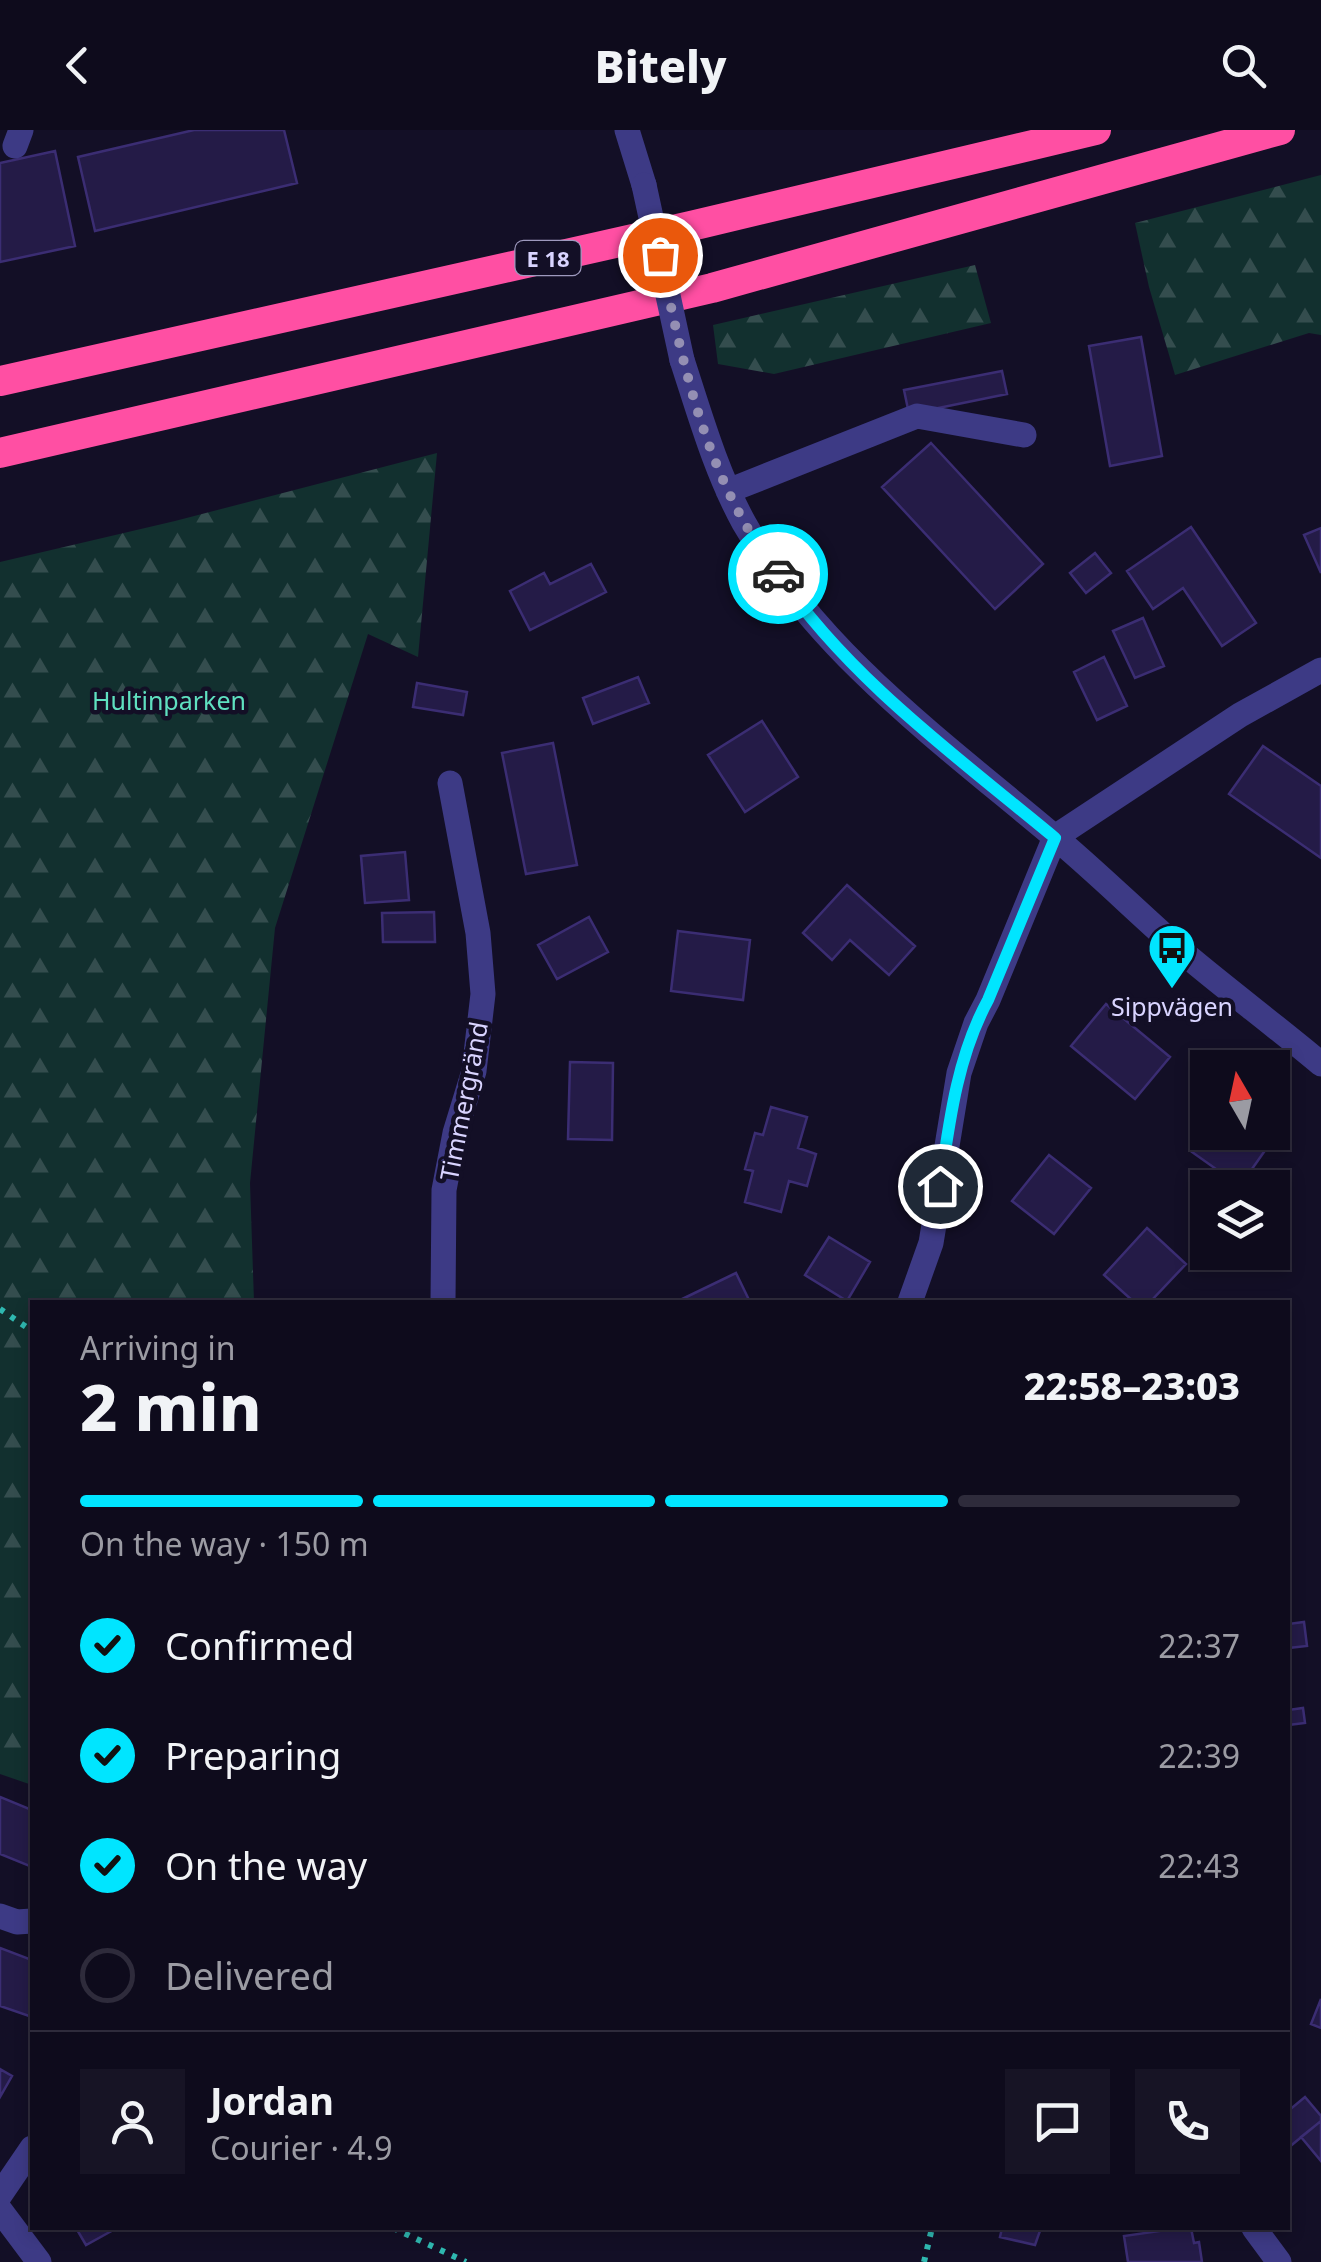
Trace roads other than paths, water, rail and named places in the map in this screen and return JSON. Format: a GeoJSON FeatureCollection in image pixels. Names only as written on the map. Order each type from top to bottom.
{"type":"FeatureCollection","features":[{"type":"Feature","properties":{"kind":"highway","name":"E 18"},"geometry":{"type":"LineString","coordinates":[[0,381],[691,226],[1096,130]]}},
{"type":"Feature","properties":{"kind":"highway"},"geometry":{"type":"LineString","coordinates":[[0,452],[712,288],[1280,130]]}},
{"type":"Feature","properties":{"kind":"street"},"geometry":{"type":"LineString","coordinates":[[627,130],[644,185],[682,360],[714,456],[744,524],[790,591],[897,706],[1186,954],[1321,1064]]}},
{"type":"Feature","properties":{"kind":"street"},"geometry":{"type":"LineString","coordinates":[[728,491],[917,416],[1024,435]]}},
{"type":"Feature","properties":{"kind":"street"},"geometry":{"type":"LineString","coordinates":[[911,1300],[931,1243],[959,1072],[1055,838],[1240,715],[1321,670]]}},
{"type":"Feature","properties":{"kind":"street","name":"Timmergränd"},"geometry":{"type":"LineString","coordinates":[[443,1300],[444,1190],[455,1134],[474,1071],[483,994],[478,934],[450,783]]}},
{"type":"Feature","properties":{"kind":"street"},"geometry":{"type":"LineString","coordinates":[[0,1916],[17,1922],[30,1920]]}},
{"type":"Feature","properties":{"kind":"street"},"geometry":{"type":"LineString","coordinates":[[0,2195],[30,2151]]}},
{"type":"Feature","properties":{"kind":"street"},"geometry":{"type":"LineString","coordinates":[[0,2210],[39,2262]]}},
{"type":"Feature","properties":{"kind":"street"},"geometry":{"type":"LineString","coordinates":[[1255,2230],[1279,2262]]}},
{"type":"Feature","properties":{"kind":"place","name":"Sippvägen"},"geometry":{"type":"Point","coordinates":[1172,990]}},
{"type":"Feature","properties":{"kind":"park label","name":"Hultinparken"},"geometry":{"type":"Point","coordinates":[169,700]}}]}
